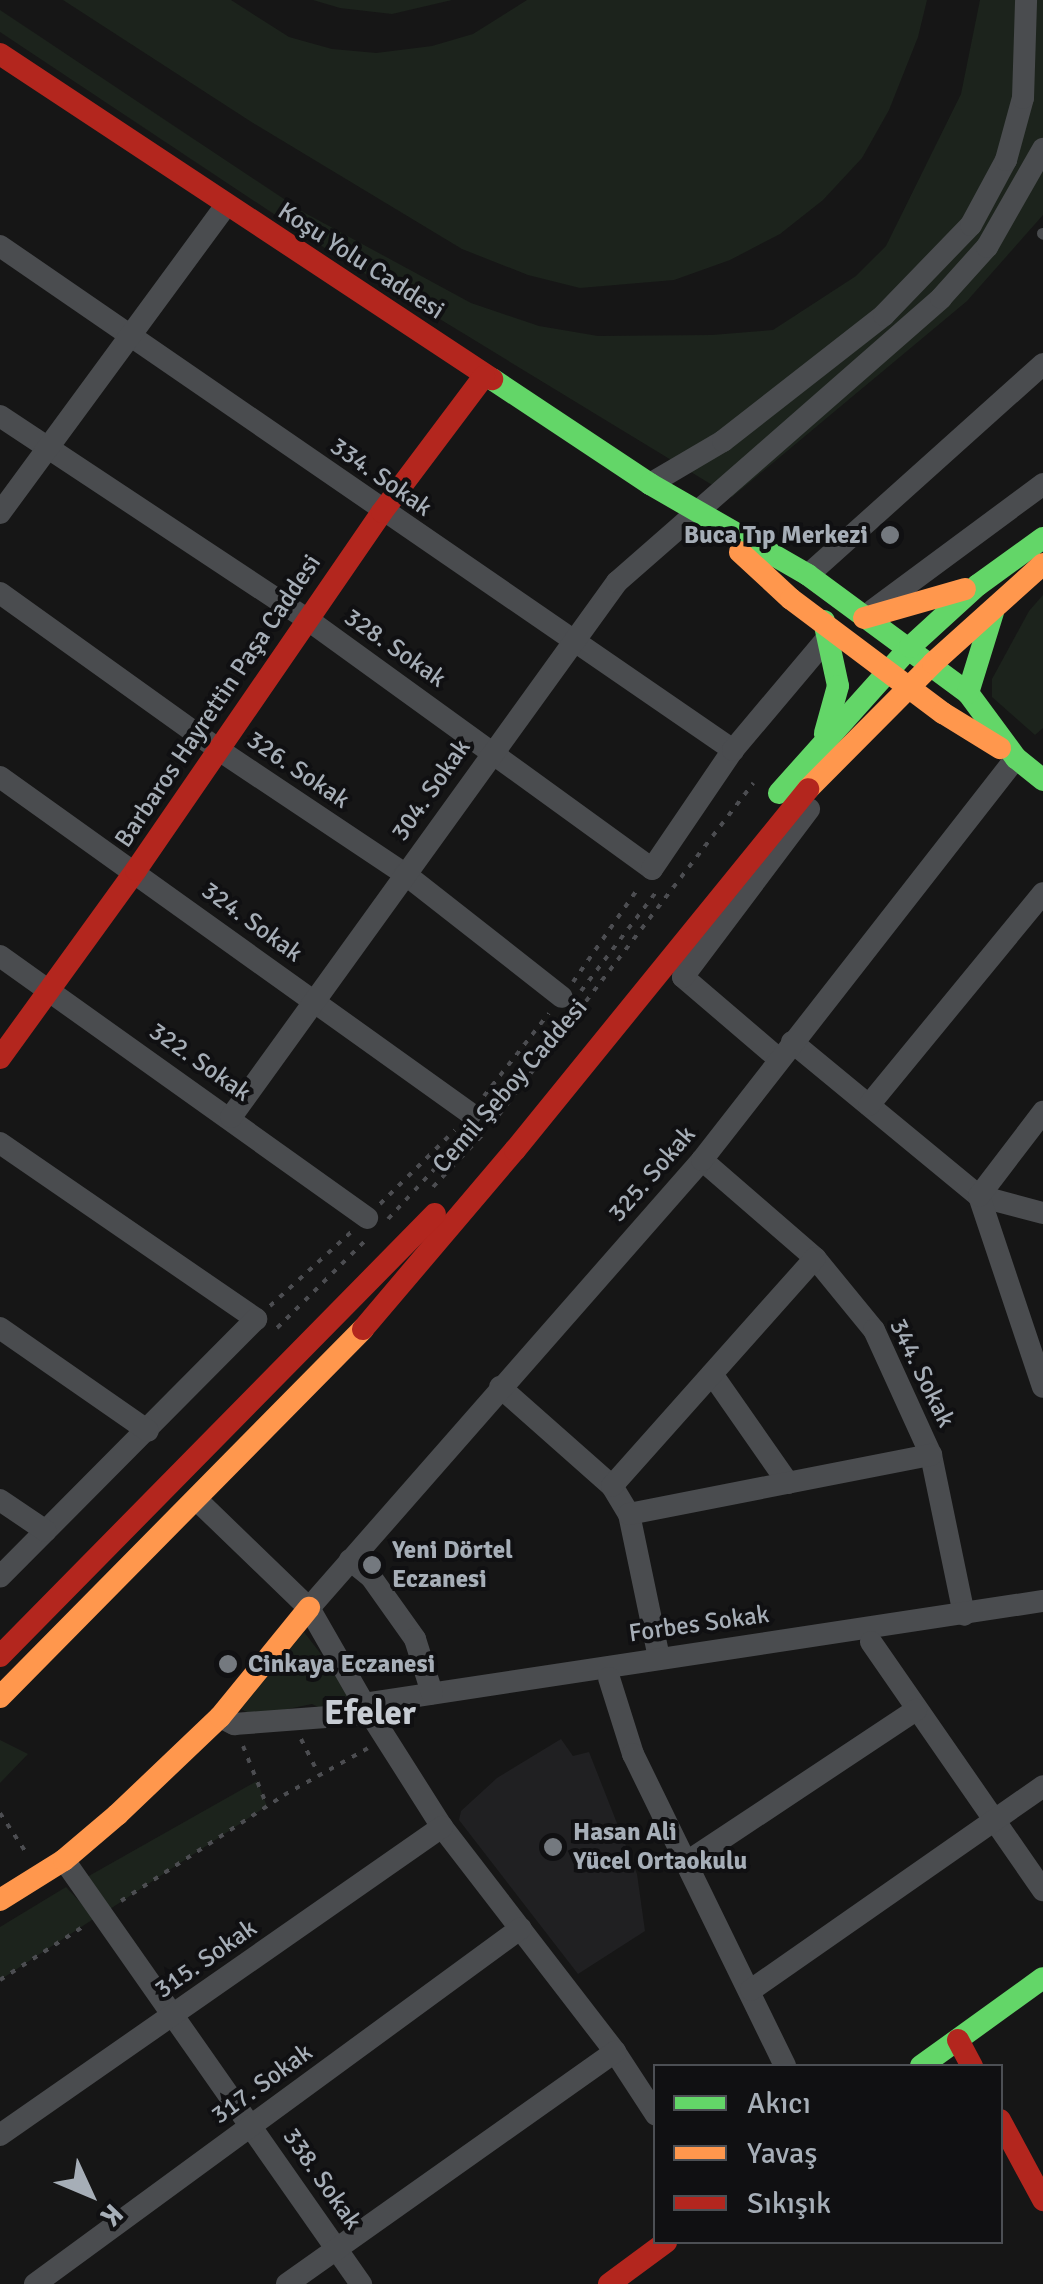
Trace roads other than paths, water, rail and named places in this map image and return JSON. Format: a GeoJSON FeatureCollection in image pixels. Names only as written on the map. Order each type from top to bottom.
{"type":"FeatureCollection","features":[{"type":"Feature","properties":{"kind":"main road","name":"Koşu Yolu Caddesi"},"geometry":{"type":"LineString","coordinates":[[0,54],[650,484],[808,575],[864,618],[910,646],[968,693]]}},
{"type":"Feature","properties":{"kind":"main road","name":"Barbaros Hayrettin Paşa Caddesi"},"geometry":{"type":"LineString","coordinates":[[0,1058],[136,870],[382,512],[484,376]]}},
{"type":"Feature","properties":{"kind":"main road","name":"Koşu Yolu Caddesi"},"geometry":{"type":"LineString","coordinates":[[694,510],[826,629],[888,670],[943,714],[1016,758]]}},
{"type":"Feature","properties":{"kind":"main road","name":"Cemil Şeboy Caddesi"},"geometry":{"type":"LineString","coordinates":[[0,1656],[508,1138],[686,891],[823,738],[910,646],[978,585],[1043,538]]}},
{"type":"Feature","properties":{"kind":"main road"},"geometry":{"type":"LineString","coordinates":[[933,664],[1043,564]]}},
{"type":"Feature","properties":{"kind":"main road"},"geometry":{"type":"LineString","coordinates":[[864,618],[978,585]]}},
{"type":"Feature","properties":{"kind":"main road"},"geometry":{"type":"LineString","coordinates":[[994,608],[968,693],[1016,758],[1043,780]]}},
{"type":"Feature","properties":{"kind":"main road"},"geometry":{"type":"LineString","coordinates":[[823,738],[838,686],[826,629]]}},
{"type":"Feature","properties":{"kind":"main road","name":"Cemil Şeboy Caddesi"},"geometry":{"type":"LineString","coordinates":[[6,1692],[368,1323],[796,801],[933,664]]}},
{"type":"Feature","properties":{"kind":"main road"},"geometry":{"type":"LineString","coordinates":[[0,1900],[64,1860],[227,1720],[308,1608]]}},
{"type":"Feature","properties":{"kind":"main road"},"geometry":{"type":"LineString","coordinates":[[924,2064],[1043,1978]]}},
{"type":"Feature","properties":{"kind":"main road"},"geometry":{"type":"LineString","coordinates":[[958,2040],[971,2064]]}},
{"type":"Feature","properties":{"kind":"main road"},"geometry":{"type":"LineString","coordinates":[[1003,2126],[1042,2197]]}},
{"type":"Feature","properties":{"kind":"main road"},"geometry":{"type":"LineString","coordinates":[[610,2284],[663,2244]]}},
{"type":"Feature","properties":{"kind":"street"},"geometry":{"type":"LineString","coordinates":[[650,484],[723,441],[884,315],[971,225],[1006,160],[1023,98],[1026,0]]}},
{"type":"Feature","properties":{"kind":"street","name":"304. Sokak"},"geometry":{"type":"LineString","coordinates":[[231,1117],[492,750],[617,582],[694,510],[941,298],[987,247],[1043,149]]}},
{"type":"Feature","properties":{"kind":"street"},"geometry":{"type":"LineString","coordinates":[[0,514],[226,205]]}},
{"type":"Feature","properties":{"kind":"street","name":"334. Sokak"},"geometry":{"type":"LineString","coordinates":[[0,246],[382,512],[734,750]]}},
{"type":"Feature","properties":{"kind":"street"},"geometry":{"type":"LineString","coordinates":[[808,575],[1043,364]]}},
{"type":"Feature","properties":{"kind":"street","name":"328. Sokak"},"geometry":{"type":"LineString","coordinates":[[0,416],[307,619],[652,869],[734,750]]}},
{"type":"Feature","properties":{"kind":"street"},"geometry":{"type":"LineString","coordinates":[[864,618],[1043,484]]}},
{"type":"Feature","properties":{"kind":"street","name":"326. Sokak"},"geometry":{"type":"LineString","coordinates":[[0,594],[218,750],[404,874],[567,1000]]}},
{"type":"Feature","properties":{"kind":"street"},"geometry":{"type":"LineString","coordinates":[[734,750],[826,629]]}},
{"type":"Feature","properties":{"kind":"street"},"geometry":{"type":"LineString","coordinates":[[866,734],[683,978],[869,1105],[979,1196],[1043,1213]]}},
{"type":"Feature","properties":{"kind":"street","name":"325. Sokak"},"geometry":{"type":"LineString","coordinates":[[308,1608],[702,1160],[1016,758]]}},
{"type":"Feature","properties":{"kind":"street","name":"324. Sokak"},"geometry":{"type":"LineString","coordinates":[[0,776],[136,870],[474,1121]]}},
{"type":"Feature","properties":{"kind":"street"},"geometry":{"type":"LineString","coordinates":[[869,1105],[1043,893]]}},
{"type":"Feature","properties":{"kind":"street","name":"322. Sokak"},"geometry":{"type":"LineString","coordinates":[[0,956],[231,1117],[371,1228]]}},
{"type":"Feature","properties":{"kind":"street"},"geometry":{"type":"LineString","coordinates":[[979,1196],[1043,1112]]}},
{"type":"Feature","properties":{"kind":"street"},"geometry":{"type":"LineString","coordinates":[[0,1143],[261,1328],[148,1431],[0,1578]]}},
{"type":"Feature","properties":{"kind":"street","name":"344. Sokak"},"geometry":{"type":"LineString","coordinates":[[702,1160],[815,1258],[874,1330],[931,1455],[964,1615]]}},
{"type":"Feature","properties":{"kind":"street"},"geometry":{"type":"LineString","coordinates":[[979,1196],[1043,1386]]}},
{"type":"Feature","properties":{"kind":"street"},"geometry":{"type":"LineString","coordinates":[[612,1486],[815,1258]]}},
{"type":"Feature","properties":{"kind":"street"},"geometry":{"type":"LineString","coordinates":[[0,1328],[148,1431]]}},
{"type":"Feature","properties":{"kind":"street"},"geometry":{"type":"LineString","coordinates":[[712,1374],[788,1484]]}},
{"type":"Feature","properties":{"kind":"street"},"geometry":{"type":"LineString","coordinates":[[500,1387],[612,1486],[629,1514],[659,1658]]}},
{"type":"Feature","properties":{"kind":"street"},"geometry":{"type":"LineString","coordinates":[[629,1514],[931,1455]]}},
{"type":"Feature","properties":{"kind":"street"},"geometry":{"type":"LineString","coordinates":[[0,1500],[46,1531]]}},
{"type":"Feature","properties":{"kind":"street"},"geometry":{"type":"LineString","coordinates":[[197,1500],[308,1608],[385,1739],[433,1806],[442,1827],[615,2052],[653,2111]]}},
{"type":"Feature","properties":{"kind":"street"},"geometry":{"type":"LineString","coordinates":[[350,1560],[371,1577],[408,1626],[426,1664],[432,1693]]}},
{"type":"Feature","properties":{"kind":"street","name":"Forbes Sokak"},"geometry":{"type":"LineString","coordinates":[[367,1710],[432,1693],[1043,1601]]}},
{"type":"Feature","properties":{"kind":"street","name":"Forbes Sokak"},"geometry":{"type":"LineString","coordinates":[[227,1720],[367,1710],[608,1678],[653,1668],[871,1642],[1043,1614]]}},
{"type":"Feature","properties":{"kind":"street"},"geometry":{"type":"LineString","coordinates":[[871,1642],[1043,1890]]}},
{"type":"Feature","properties":{"kind":"street"},"geometry":{"type":"LineString","coordinates":[[608,1678],[634,1754],[783,2064]]}},
{"type":"Feature","properties":{"kind":"street"},"geometry":{"type":"LineString","coordinates":[[687,1862],[916,1710]]}},
{"type":"Feature","properties":{"kind":"street"},"geometry":{"type":"LineString","coordinates":[[750,1990],[1043,1786]]}},
{"type":"Feature","properties":{"kind":"street","name":"315. Sokak"},"geometry":{"type":"LineString","coordinates":[[0,2135],[442,1827]]}},
{"type":"Feature","properties":{"kind":"street","name":"338. Sokak"},"geometry":{"type":"LineString","coordinates":[[64,1860],[362,2284]]}},
{"type":"Feature","properties":{"kind":"street","name":"317. Sokak"},"geometry":{"type":"LineString","coordinates":[[35,2284],[521,1928]]}},
{"type":"Feature","properties":{"kind":"street"},"geometry":{"type":"LineString","coordinates":[[287,2284],[615,2052]]}},
{"type":"Feature","properties":{"kind":"place","name":"Buca Tıp Merkezi"},"geometry":{"type":"Point","coordinates":[890,535]}},
{"type":"Feature","properties":{"kind":"place","name":"Yeni Dörtel Eczanesi"},"geometry":{"type":"Point","coordinates":[372,1565]}},
{"type":"Feature","properties":{"kind":"place","name":"Cinkaya Eczanesi"},"geometry":{"type":"Point","coordinates":[228,1664]}},
{"type":"Feature","properties":{"kind":"place","name":"Hasan Ali Yücel Ortaokulu"},"geometry":{"type":"Point","coordinates":[553,1847]}},
{"type":"Feature","properties":{"kind":"district","name":"Efeler"},"geometry":{"type":"Point","coordinates":[370,1713]}}]}
